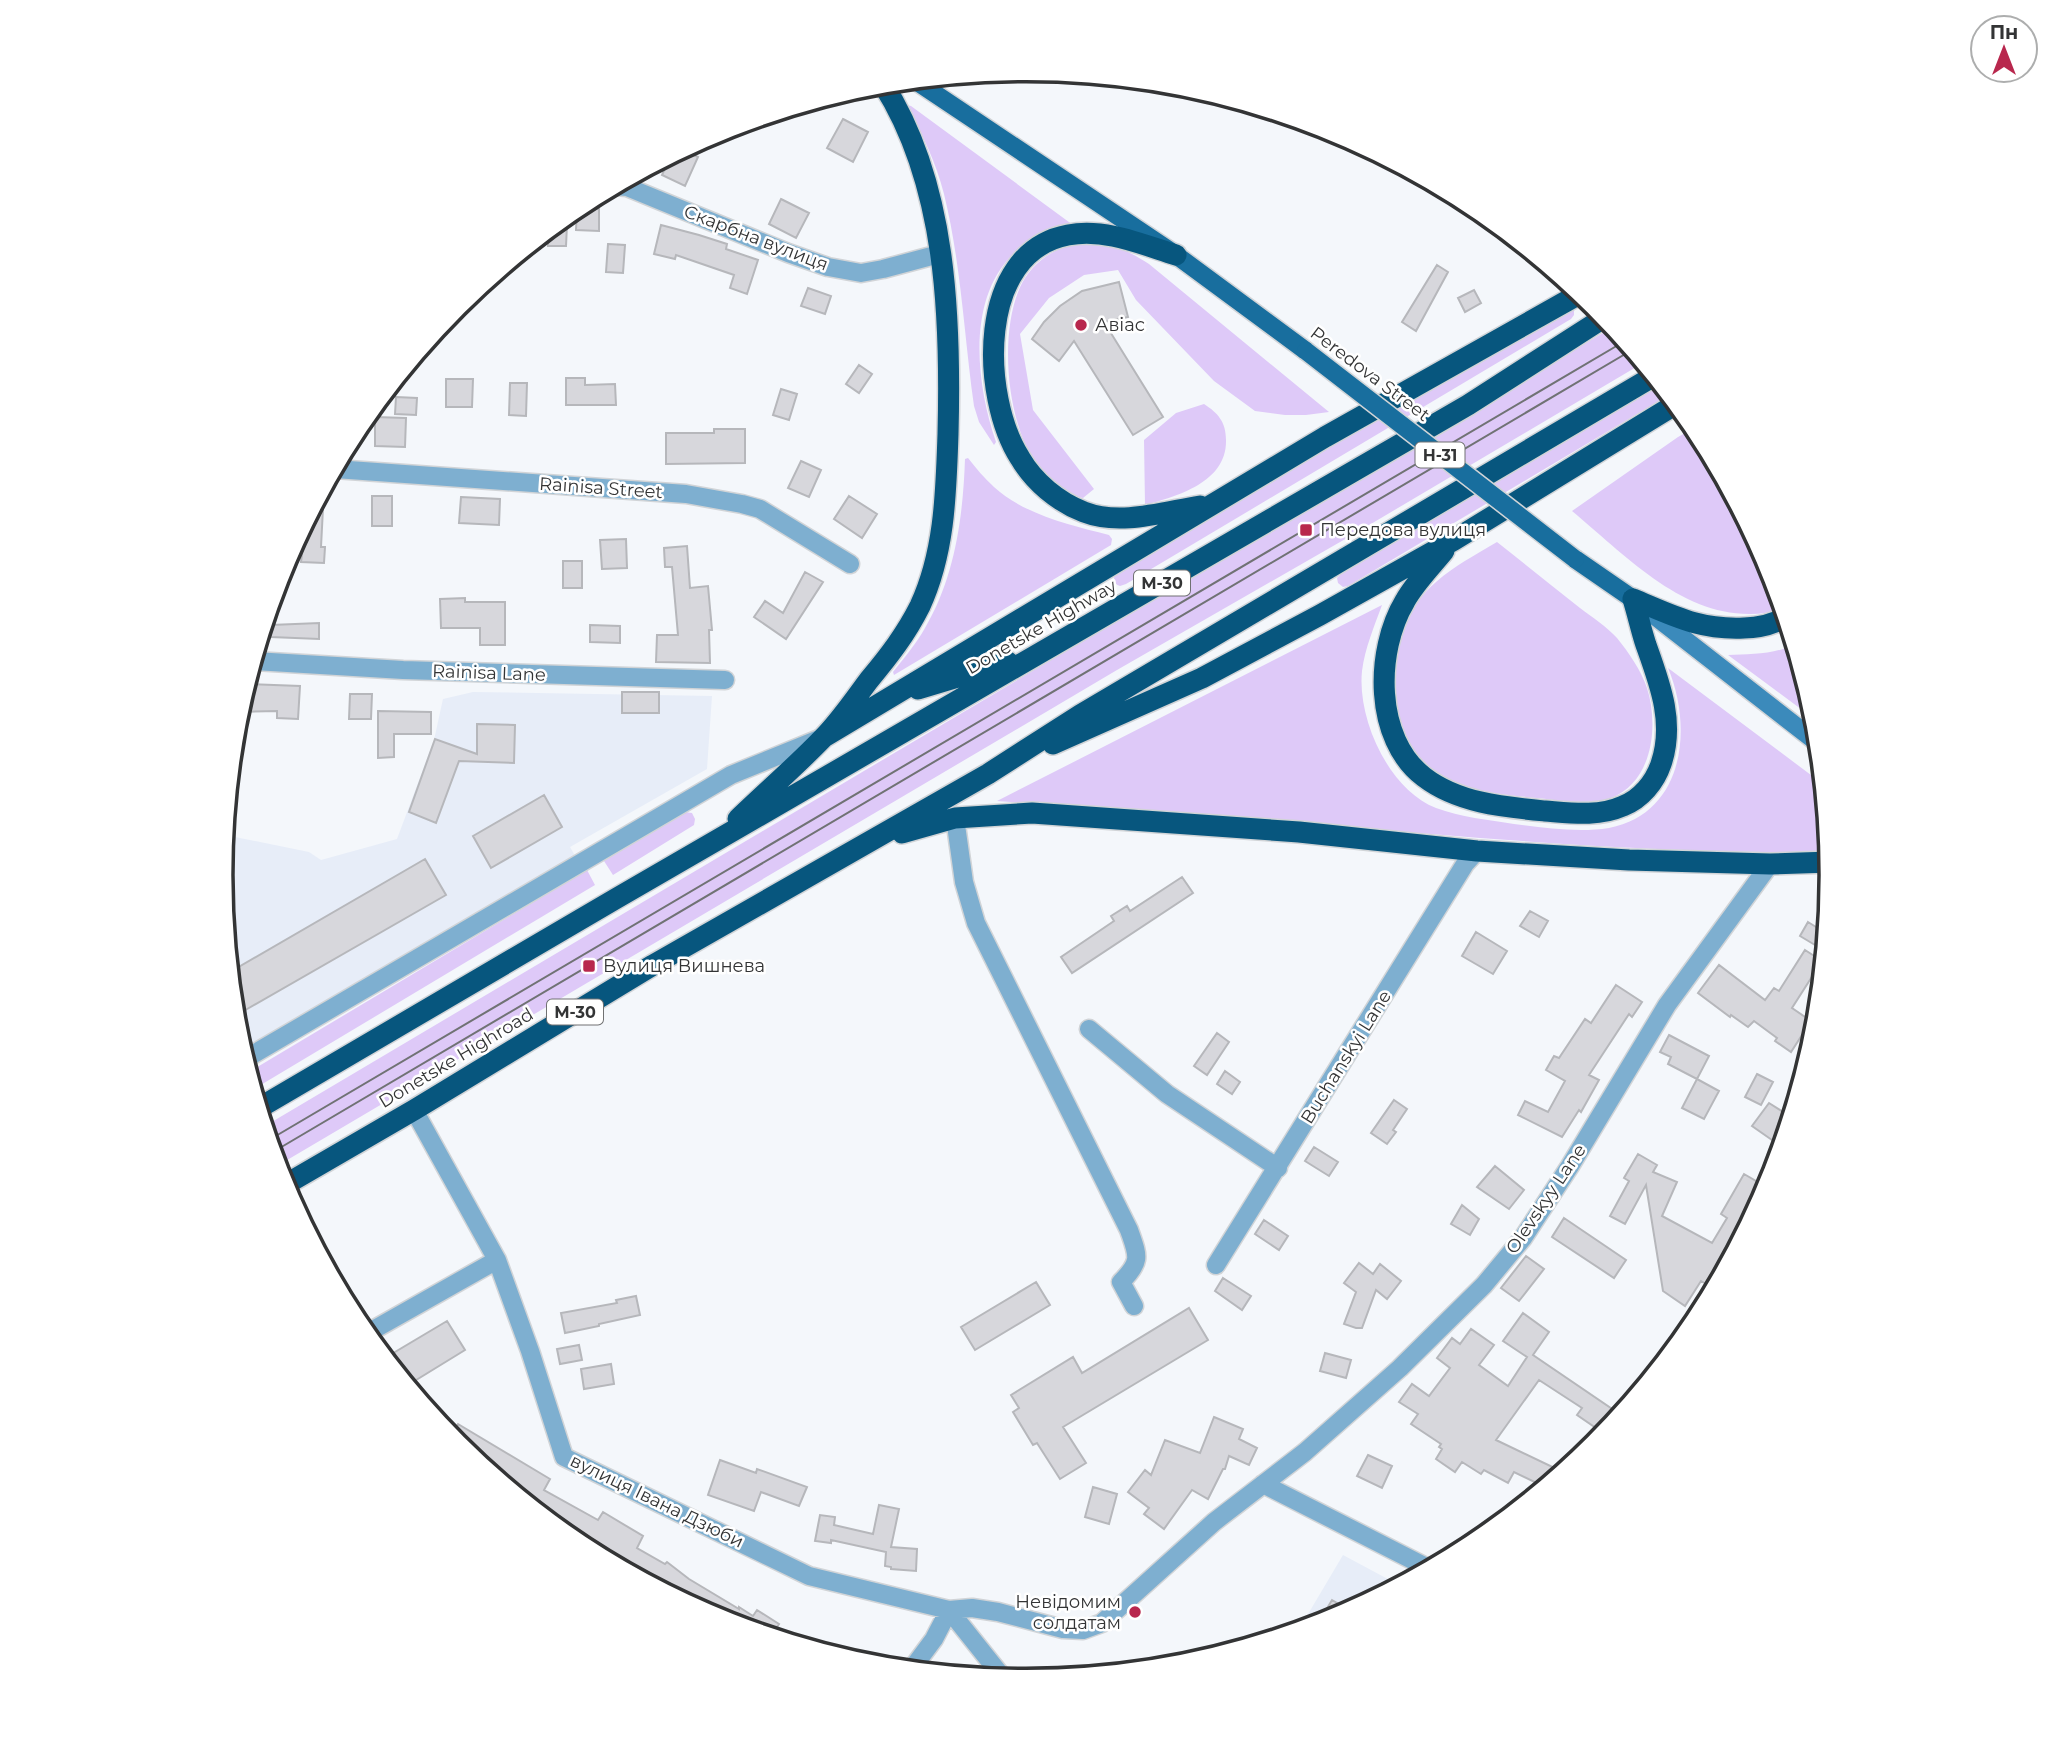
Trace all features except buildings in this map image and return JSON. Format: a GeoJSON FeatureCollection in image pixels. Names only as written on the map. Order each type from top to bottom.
{"type":"FeatureCollection","features":[{"type":"Feature","properties":{"kind":"highway"},"geometry":{"type":"LineString","coordinates":[[714,842],[824,737],[903,638],[921,604],[943,530],[949,399],[948,339],[939,254],[935,224],[921,167],[889,94]]}},
{"type":"Feature","properties":{"kind":"highway"},"geometry":{"type":"LineString","coordinates":[[1176,255],[1091,232],[1066,235],[1032,251],[1014,271],[996,320],[994,353],[999,407],[1009,437],[1029,472],[1042,486],[1085,512],[1113,518],[1146,516],[1212,504]]}},
{"type":"Feature","properties":{"kind":"highway"},"geometry":{"type":"LineString","coordinates":[[824,737],[1212,504],[1427,378],[1570,299]]}},
{"type":"Feature","properties":{"kind":"highway","name":"Donetske Highway"},"geometry":{"type":"LineString","coordinates":[[714,842],[1468,405],[1595,323]]}},
{"type":"Feature","properties":{"kind":"highway","name":"М-30"},"geometry":{"type":"LineString","coordinates":[[869,843],[988,774],[1080,715],[1646,381]]}},
{"type":"Feature","properties":{"kind":"highway"},"geometry":{"type":"LineString","coordinates":[[988,774],[1202,678],[1320,615],[1454,540],[1668,409]]}},
{"type":"Feature","properties":{"kind":"highway"},"geometry":{"type":"LineString","coordinates":[[1646,422],[1672,416]]}},
{"type":"Feature","properties":{"kind":"highway"},"geometry":{"type":"LineString","coordinates":[[1454,540],[1404,602],[1387,652],[1384,697],[1388,720],[1398,746],[1409,761],[1422,776],[1456,795],[1507,808],[1586,814],[1625,806],[1641,795],[1653,781],[1661,765],[1666,746],[1667,724],[1660,680],[1645,643],[1633,599]]}},
{"type":"Feature","properties":{"kind":"highway"},"geometry":{"type":"LineString","coordinates":[[1633,599],[1700,626],[1723,629],[1768,626],[1778,621]]}},
{"type":"Feature","properties":{"kind":"highway"},"geometry":{"type":"LineString","coordinates":[[889,698],[1044,652]]}},
{"type":"Feature","properties":{"kind":"highway"},"geometry":{"type":"LineString","coordinates":[[869,843],[955,818],[1032,813],[1629,860],[1770,864],[1819,862]]}},
{"type":"Feature","properties":{"kind":"highway","name":"М-30"},"geometry":{"type":"LineString","coordinates":[[267,1103],[714,842]]}},
{"type":"Feature","properties":{"kind":"highway","name":"Donetske Highroad"},"geometry":{"type":"LineString","coordinates":[[294,1180],[653,965],[869,843]]}},
{"type":"Feature","properties":{"kind":"main road","name":"Peredova Street"},"geometry":{"type":"LineString","coordinates":[[927,89],[1176,255],[1306,351],[1575,559],[1633,599],[1807,735]]}},
{"type":"Feature","properties":{"kind":"street","name":"Скарбна вулиця"},"geometry":{"type":"LineString","coordinates":[[631,189],[828,267],[861,272],[939,254]]}},
{"type":"Feature","properties":{"kind":"street","name":"Rainisa Street"},"geometry":{"type":"LineString","coordinates":[[346,470],[686,494],[742,503],[760,509],[850,564]]}},
{"type":"Feature","properties":{"kind":"street","name":"Rainisa Lane"},"geometry":{"type":"LineString","coordinates":[[263,662],[403,670],[725,680]]}},
{"type":"Feature","properties":{"kind":"street"},"geometry":{"type":"LineString","coordinates":[[254,1053],[731,775],[824,737]]}},
{"type":"Feature","properties":{"kind":"street"},"geometry":{"type":"LineString","coordinates":[[955,818],[964,882],[976,923],[1129,1230],[1137,1254],[1133,1269],[1121,1282],[1134,1306]]}},
{"type":"Feature","properties":{"kind":"street","name":"Buchanskyi Lane"},"geometry":{"type":"LineString","coordinates":[[1216,1265],[1465,864],[1478,850]]}},
{"type":"Feature","properties":{"kind":"street","name":"Olevskyy Lane"},"geometry":{"type":"LineString","coordinates":[[1263,1484],[1305,1452],[1400,1368],[1485,1284],[1523,1238],[1570,1166],[1667,1005],[1770,864]]}},
{"type":"Feature","properties":{"kind":"street"},"geometry":{"type":"LineString","coordinates":[[1088,1030],[1167,1094],[1278,1168]]}},
{"type":"Feature","properties":{"kind":"street","name":"вулиця Івана Дзюби"},"geometry":{"type":"LineString","coordinates":[[414,1110],[497,1259],[564,1457],[809,1576],[949,1610],[972,1608],[1063,1629],[1083,1630],[1102,1623],[1214,1522],[1263,1484]]}},
{"type":"Feature","properties":{"kind":"street"},"geometry":{"type":"LineString","coordinates":[[376,1328],[497,1259]]}},
{"type":"Feature","properties":{"kind":"street"},"geometry":{"type":"LineString","coordinates":[[1263,1484],[1420,1564]]}},
{"type":"Feature","properties":{"kind":"street"},"geometry":{"type":"LineString","coordinates":[[918,1661],[934,1639],[949,1610],[995,1668]]}},
{"type":"Feature","properties":{"kind":"shaded area"},"geometry":{"type":"Polygon","coordinates":[[[907,105],[1073,225],[1038,237],[1011,256],[994,281],[984,310],[980,342],[981,376],[996,442],[994,445],[979,422],[974,406],[958,273],[941,182],[907,105]]]}},
{"type":"Feature","properties":{"kind":"shaded area"},"geometry":{"type":"Polygon","coordinates":[[[1083,243],[1118,248],[1149,264],[1329,412],[1285,415],[1255,411],[1214,381],[1136,300],[1118,270],[1084,275],[1049,298],[1020,334],[1033,410],[1094,489],[1083,498],[1057,487],[1037,466],[1022,437],[1008,368],[1009,333],[1015,302],[1025,278],[1050,254],[1083,243]]]}},
{"type":"Feature","properties":{"kind":"shaded area"},"geometry":{"type":"Polygon","coordinates":[[[1563,307],[1574,309],[1571,319],[1126,584],[1120,586],[1115,583],[1116,574],[1563,307]]]}},
{"type":"Feature","properties":{"kind":"shaded area"},"geometry":{"type":"Polygon","coordinates":[[[1604,332],[1635,367],[287,1160],[272,1122],[1604,332]]]}},
{"type":"Feature","properties":{"kind":"shaded area"},"geometry":{"type":"Polygon","coordinates":[[[1652,389],[1661,400],[1348,586],[1343,587],[1338,583],[1337,578],[1652,389]]]}},
{"type":"Feature","properties":{"kind":"shaded area"},"geometry":{"type":"Polygon","coordinates":[[[1204,404],[1217,415],[1225,428],[1224,454],[1218,467],[1210,477],[1185,492],[1145,505],[1144,440],[1176,413],[1204,404]]]}},
{"type":"Feature","properties":{"kind":"shaded area"},"geometry":{"type":"Polygon","coordinates":[[[1685,433],[1713,479],[1738,525],[1774,610],[1751,614],[1725,612],[1677,593],[1633,563],[1572,511],[1685,433]]]}},
{"type":"Feature","properties":{"kind":"shaded area"},"geometry":{"type":"Polygon","coordinates":[[[968,458],[983,477],[1006,497],[1048,518],[1109,535],[1112,539],[1111,545],[894,675],[893,672],[925,628],[944,588],[956,546],[965,459],[968,458]]]}},
{"type":"Feature","properties":{"kind":"shaded area"},"geometry":{"type":"Polygon","coordinates":[[[1497,542],[1613,634],[1638,668],[1644,681],[1651,703],[1652,735],[1649,751],[1636,779],[1625,790],[1611,798],[1574,802],[1501,794],[1466,787],[1435,773],[1422,762],[1400,730],[1393,668],[1406,622],[1415,606],[1437,581],[1497,542]]]}},
{"type":"Feature","properties":{"kind":"shaded area"},"geometry":{"type":"Polygon","coordinates":[[[1382,605],[1363,662],[1362,690],[1365,710],[1380,751],[1404,786],[1419,799],[1436,808],[1465,816],[1549,828],[1609,828],[1634,819],[1654,805],[1668,786],[1676,764],[1680,716],[1676,691],[1668,668],[1813,777],[1819,852],[1707,851],[1585,845],[997,801],[1382,605]]]}},
{"type":"Feature","properties":{"kind":"shaded area"},"geometry":{"type":"Polygon","coordinates":[[[1786,648],[1802,710],[1728,655],[1786,648]]]}},
{"type":"Feature","properties":{"kind":"shaded area"},"geometry":{"type":"Polygon","coordinates":[[[473,692],[712,696],[707,769],[570,847],[577,859],[253,1051],[240,979],[235,927],[235,837],[309,852],[321,860],[397,839],[434,740],[443,699],[473,692]]]}},
{"type":"Feature","properties":{"kind":"shaded area"},"geometry":{"type":"Polygon","coordinates":[[[685,812],[692,813],[694,825],[613,875],[604,861],[685,812]]]}},
{"type":"Feature","properties":{"kind":"shaded area"},"geometry":{"type":"Polygon","coordinates":[[[587,870],[595,885],[261,1085],[257,1067],[587,870]]]}},
{"type":"Feature","properties":{"kind":"shaded area"},"geometry":{"type":"Polygon","coordinates":[[[1343,1555],[1390,1580],[1330,1608],[1306,1617],[1343,1555]]]}},
{"type":"Feature","properties":{"kind":"tram line"},"geometry":{"type":"LineString","coordinates":[[277,1135],[1617,346]]}},
{"type":"Feature","properties":{"kind":"tram line"},"geometry":{"type":"LineString","coordinates":[[282,1147],[1625,354]]}},
{"type":"Feature","properties":{"kind":"place","name":"Авіас"},"geometry":{"type":"Point","coordinates":[1081,325]}},
{"type":"Feature","properties":{"kind":"place","name":"Передова вулиця"},"geometry":{"type":"Point","coordinates":[1306,530]}},
{"type":"Feature","properties":{"kind":"place","name":"Вулиця Вишнева"},"geometry":{"type":"Point","coordinates":[589,966]}},
{"type":"Feature","properties":{"kind":"place","name":"Невідомим солдатам"},"geometry":{"type":"Point","coordinates":[1135,1612]}}]}
